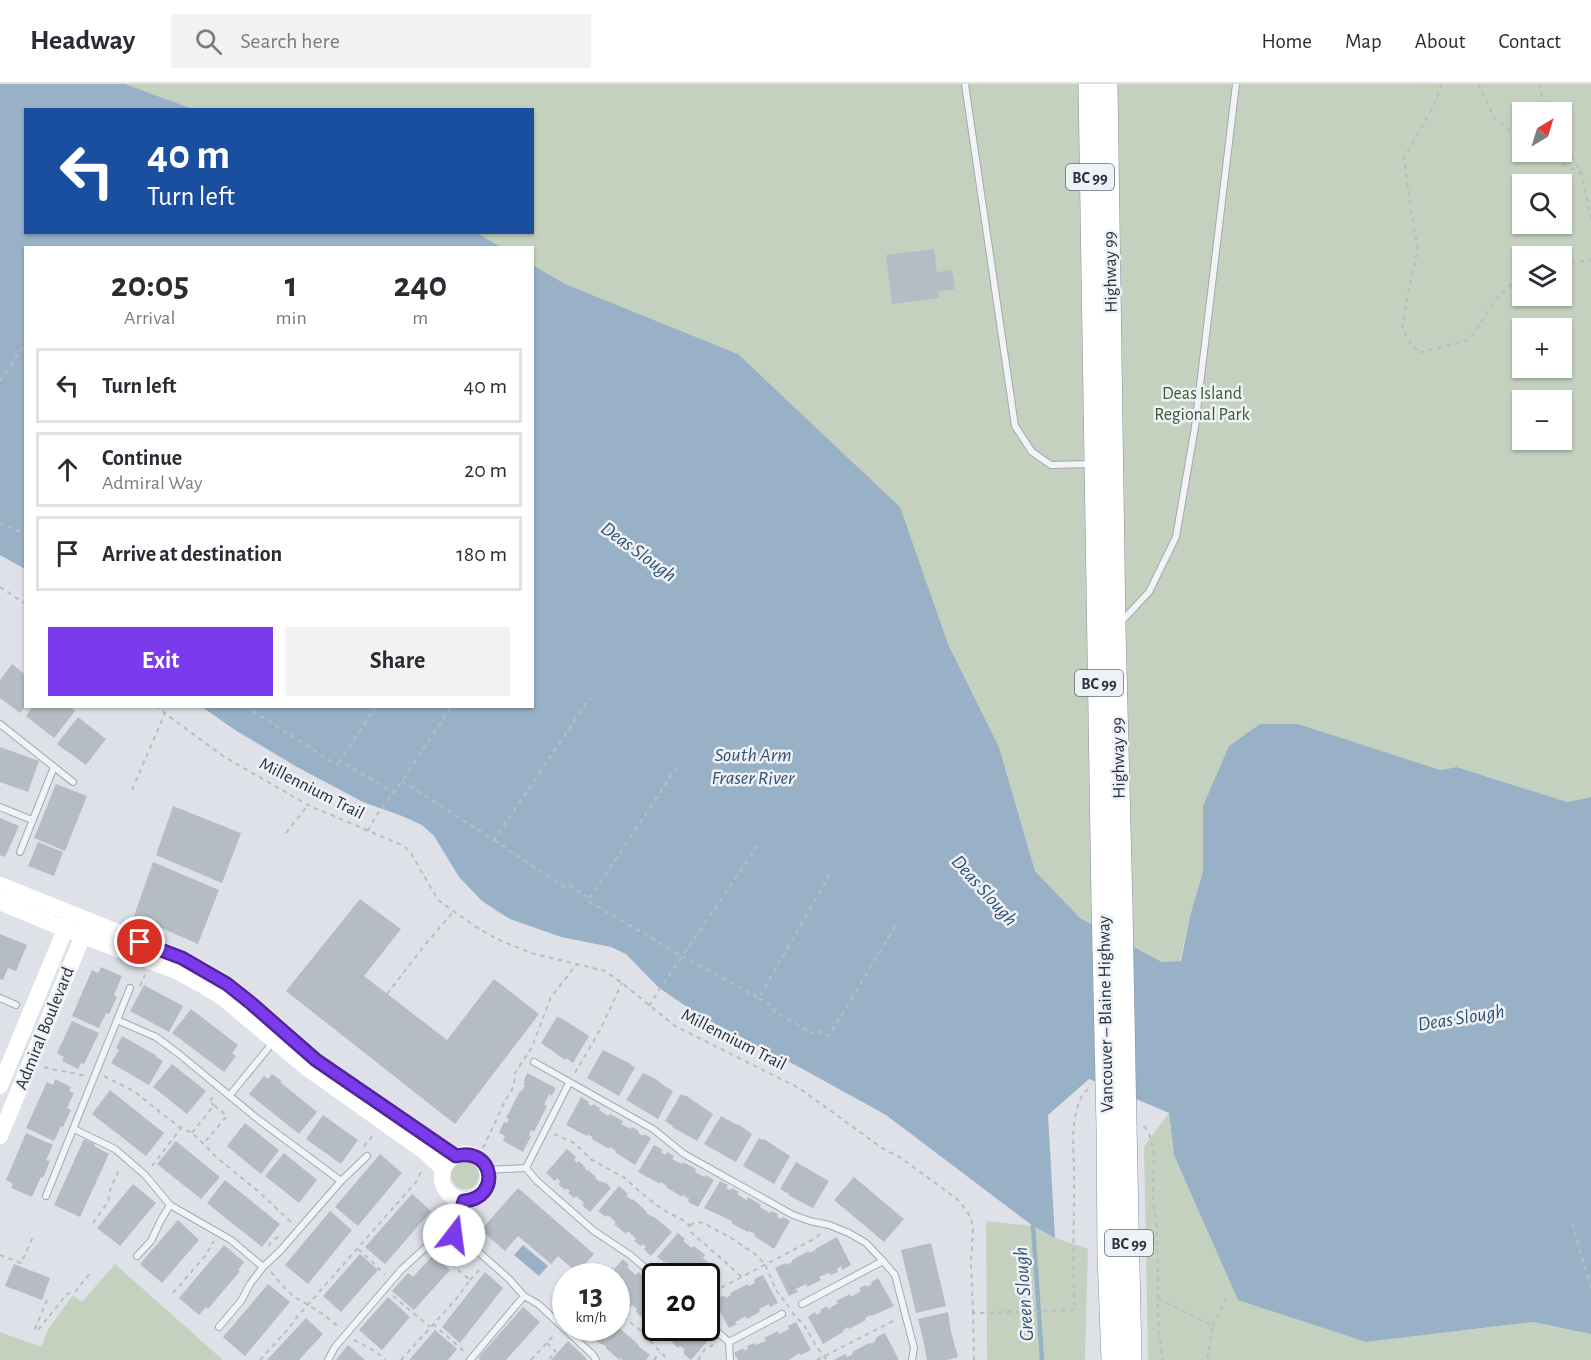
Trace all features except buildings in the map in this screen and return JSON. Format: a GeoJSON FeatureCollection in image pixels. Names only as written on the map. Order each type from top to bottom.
{"type":"FeatureCollection","features":[{"type":"Feature","properties":{"kind":"highway","name":"Highway 99"},"geometry":{"type":"LineString","coordinates":[[1089,84],[1096,464],[1112,904],[1117,1126],[1131,1360]]}},
{"type":"Feature","properties":{"kind":"highway","name":"Highway 99"},"geometry":{"type":"LineString","coordinates":[[1107,84],[1115,628],[1112,904]]}},
{"type":"Feature","properties":{"kind":"highway","name":"Highway 99"},"geometry":{"type":"LineString","coordinates":[[1112,1360],[1109,1291],[1117,1126]]}},
{"type":"Feature","properties":{"kind":"highway"},"geometry":{"type":"LineString","coordinates":[[1098,1360],[1098,1345],[1109,1291]]}},
{"type":"Feature","properties":{"kind":"street"},"geometry":{"type":"LineString","coordinates":[[0,885],[68,921]]}},
{"type":"Feature","properties":{"kind":"street"},"geometry":{"type":"LineString","coordinates":[[0,902],[68,921],[176,971],[227,984],[252,1004],[307,1068],[418,1147],[443,1169]]}},
{"type":"Feature","properties":{"kind":"street","name":"Admiral Boulevard"},"geometry":{"type":"LineString","coordinates":[[0,1086],[68,921]]}},
{"type":"Feature","properties":{"kind":"street","name":"Admiral Boulevard"},"geometry":{"type":"LineString","coordinates":[[0,1136],[86,928]]}},
{"type":"Feature","properties":{"kind":"street"},"geometry":{"type":"LineString","coordinates":[[278,1036],[456,1156]]}},
{"type":"Feature","properties":{"kind":"street"},"geometry":{"type":"LineString","coordinates":[[471,1154],[484,1162],[488,1170],[488,1185],[478,1197],[464,1201],[457,1199],[446,1190],[443,1183],[443,1169],[456,1156],[471,1154]]}},
{"type":"Feature","properties":{"kind":"lane"},"geometry":{"type":"LineString","coordinates":[[965,84],[1015,426],[1032,452],[1051,465],[1096,464]]}},
{"type":"Feature","properties":{"kind":"lane"},"geometry":{"type":"LineString","coordinates":[[1115,628],[1149,592],[1176,537],[1195,427],[1236,84]]}},
{"type":"Feature","properties":{"kind":"lane"},"geometry":{"type":"LineString","coordinates":[[0,724],[73,782]]}},
{"type":"Feature","properties":{"kind":"lane"},"geometry":{"type":"LineString","coordinates":[[20,852],[54,767]]}},
{"type":"Feature","properties":{"kind":"lane"},"geometry":{"type":"LineString","coordinates":[[0,807],[32,820]]}},
{"type":"Feature","properties":{"kind":"lane"},"geometry":{"type":"LineString","coordinates":[[46,1196],[130,988]]}},
{"type":"Feature","properties":{"kind":"lane"},"geometry":{"type":"LineString","coordinates":[[0,998],[16,1005]]}},
{"type":"Feature","properties":{"kind":"lane"},"geometry":{"type":"LineString","coordinates":[[117,1020],[156,1037],[259,1120],[341,1180]]}},
{"type":"Feature","properties":{"kind":"lane"},"geometry":{"type":"LineString","coordinates":[[230,1095],[278,1036]]}},
{"type":"Feature","properties":{"kind":"lane"},"geometry":{"type":"LineString","coordinates":[[534,1062],[653,1129],[684,1154],[793,1215],[829,1225],[866,1243],[895,1275],[914,1348],[912,1360]]}},
{"type":"Feature","properties":{"kind":"lane"},"geometry":{"type":"LineString","coordinates":[[526,1168],[569,1083]]}},
{"type":"Feature","properties":{"kind":"lane"},"geometry":{"type":"LineString","coordinates":[[74,1129],[115,1149],[145,1175],[170,1206],[231,1240],[263,1267]]}},
{"type":"Feature","properties":{"kind":"lane"},"geometry":{"type":"LineString","coordinates":[[219,1327],[241,1301],[263,1267],[280,1251],[341,1180],[367,1156]]}},
{"type":"Feature","properties":{"kind":"lane"},"geometry":{"type":"LineString","coordinates":[[488,1170],[526,1168]]}},
{"type":"Feature","properties":{"kind":"lane"},"geometry":{"type":"LineString","coordinates":[[526,1168],[537,1181],[594,1231],[642,1265]]}},
{"type":"Feature","properties":{"kind":"lane"},"geometry":{"type":"LineString","coordinates":[[454,1235],[464,1201]]}},
{"type":"Feature","properties":{"kind":"lane"},"geometry":{"type":"LineString","coordinates":[[138,1256],[151,1241],[170,1206]]}},
{"type":"Feature","properties":{"kind":"lane"},"geometry":{"type":"LineString","coordinates":[[328,1360],[334,1347],[401,1270],[434,1240],[443,1236],[454,1235],[467,1243],[509,1279],[524,1296],[552,1316]]}},
{"type":"Feature","properties":{"kind":"lane"},"geometry":{"type":"LineString","coordinates":[[802,1304],[883,1261]]}},
{"type":"Feature","properties":{"kind":"lane"},"geometry":{"type":"LineString","coordinates":[[471,1359],[524,1296]]}},
{"type":"Feature","properties":{"kind":"lane"},"geometry":{"type":"LineString","coordinates":[[727,1340],[782,1314]]}},
{"type":"Feature","properties":{"kind":"lane"},"geometry":{"type":"LineString","coordinates":[[720,1334],[727,1340],[730,1360]]}},
{"type":"Feature","properties":{"kind":"lane"},"geometry":{"type":"LineString","coordinates":[[579,1341],[596,1360]]}},
{"type":"Feature","properties":{"kind":"path"},"geometry":{"type":"LineString","coordinates":[[1442,84],[1404,158],[1418,250],[1408,288],[1402,329],[1418,352],[1469,340],[1494,302],[1512,283]]}},
{"type":"Feature","properties":{"kind":"path"},"geometry":{"type":"LineString","coordinates":[[1478,84],[1495,119],[1512,132]]}},
{"type":"Feature","properties":{"kind":"path"},"geometry":{"type":"LineString","coordinates":[[1540,84],[1539,88],[1544,102]]}},
{"type":"Feature","properties":{"kind":"path"},"geometry":{"type":"LineString","coordinates":[[1572,157],[1582,174],[1591,222]]}},
{"type":"Feature","properties":{"kind":"path"},"geometry":{"type":"LineString","coordinates":[[1558,162],[1582,174]]}},
{"type":"Feature","properties":{"kind":"path"},"geometry":{"type":"LineString","coordinates":[[1572,263],[1591,260]]}},
{"type":"Feature","properties":{"kind":"path"},"geometry":{"type":"LineString","coordinates":[[0,381],[24,346]]}},
{"type":"Feature","properties":{"kind":"path"},"geometry":{"type":"LineString","coordinates":[[0,523],[24,535]]}},
{"type":"Feature","properties":{"kind":"path"},"geometry":{"type":"LineString","coordinates":[[0,587],[24,603]]}},
{"type":"Feature","properties":{"kind":"path"},"geometry":{"type":"LineString","coordinates":[[494,840],[590,698]]}},
{"type":"Feature","properties":{"kind":"path","name":"Millennium Trail"},"geometry":{"type":"LineString","coordinates":[[158,708],[223,756],[308,806],[404,846],[409,850],[438,900],[476,927],[497,939],[531,953],[605,971],[675,1026],[799,1088],[882,1148],[902,1158],[957,1199],[967,1211],[973,1229],[971,1263],[974,1360]]}},
{"type":"Feature","properties":{"kind":"path"},"geometry":{"type":"LineString","coordinates":[[248,708],[337,765],[375,708]]}},
{"type":"Feature","properties":{"kind":"path"},"geometry":{"type":"LineString","coordinates":[[368,832],[376,816],[451,708]]}},
{"type":"Feature","properties":{"kind":"path"},"geometry":{"type":"LineString","coordinates":[[132,790],[165,713]]}},
{"type":"Feature","properties":{"kind":"path"},"geometry":{"type":"LineString","coordinates":[[340,760],[394,792]]}},
{"type":"Feature","properties":{"kind":"path"},"geometry":{"type":"LineString","coordinates":[[589,898],[677,767]]}},
{"type":"Feature","properties":{"kind":"path"},"geometry":{"type":"LineString","coordinates":[[402,781],[564,887],[569,885],[589,898],[588,901],[759,998],[772,1006],[775,1012],[812,1033],[816,1030],[829,1036],[896,925]]}},
{"type":"Feature","properties":{"kind":"path"},"geometry":{"type":"LineString","coordinates":[[286,833],[308,806]]}},
{"type":"Feature","properties":{"kind":"path"},"geometry":{"type":"LineString","coordinates":[[649,1006],[761,841]]}},
{"type":"Feature","properties":{"kind":"path"},"geometry":{"type":"LineString","coordinates":[[759,998],[830,874]]}},
{"type":"Feature","properties":{"kind":"path"},"geometry":{"type":"LineString","coordinates":[[387,994],[454,912]]}},
{"type":"Feature","properties":{"kind":"path"},"geometry":{"type":"LineString","coordinates":[[569,1083],[600,1030],[622,983]]}},
{"type":"Feature","properties":{"kind":"path"},"geometry":{"type":"LineString","coordinates":[[38,1065],[56,1071],[95,1076],[134,1091],[204,1144],[214,1156],[259,1192],[299,1229]]}},
{"type":"Feature","properties":{"kind":"path"},"geometry":{"type":"LineString","coordinates":[[192,1134],[214,1106],[226,1116],[204,1144]]}},
{"type":"Feature","properties":{"kind":"path"},"geometry":{"type":"LineString","coordinates":[[145,1175],[181,1128]]}},
{"type":"Feature","properties":{"kind":"path"},"geometry":{"type":"LineString","coordinates":[[546,1130],[574,1143],[592,1160],[625,1178],[663,1210],[683,1220],[691,1232],[742,1277]]}},
{"type":"Feature","properties":{"kind":"path"},"geometry":{"type":"LineString","coordinates":[[367,1156],[364,1148],[374,1132]]}},
{"type":"Feature","properties":{"kind":"path"},"geometry":{"type":"LineString","coordinates":[[93,1223],[108,1202],[111,1187],[128,1159]]}},
{"type":"Feature","properties":{"kind":"path"},"geometry":{"type":"LineString","coordinates":[[260,1360],[417,1182],[424,1167]]}},
{"type":"Feature","properties":{"kind":"path"},"geometry":{"type":"LineString","coordinates":[[689,1226],[696,1222],[703,1223],[755,1254],[765,1264],[776,1290],[806,1328],[827,1360]]}},
{"type":"Feature","properties":{"kind":"path"},"geometry":{"type":"LineString","coordinates":[[1572,1223],[1591,1288]]}},
{"type":"Feature","properties":{"kind":"path"},"geometry":{"type":"LineString","coordinates":[[720,1288],[816,1238],[829,1225]]}},
{"type":"Feature","properties":{"kind":"path"},"geometry":{"type":"LineString","coordinates":[[173,1293],[205,1256],[219,1234]]}},
{"type":"Feature","properties":{"kind":"path"},"geometry":{"type":"LineString","coordinates":[[0,1255],[21,1263],[33,1237]]}},
{"type":"Feature","properties":{"kind":"path"},"geometry":{"type":"LineString","coordinates":[[467,1243],[450,1263],[470,1280]]}},
{"type":"Feature","properties":{"kind":"path"},"geometry":{"type":"LineString","coordinates":[[358,1249],[391,1281]]}},
{"type":"Feature","properties":{"kind":"path"},"geometry":{"type":"LineString","coordinates":[[401,1360],[488,1260]]}},
{"type":"Feature","properties":{"kind":"path"},"geometry":{"type":"LineString","coordinates":[[263,1267],[270,1271],[293,1296],[323,1314],[357,1342],[366,1345],[385,1360]]}},
{"type":"Feature","properties":{"kind":"path"},"geometry":{"type":"LineString","coordinates":[[47,1300],[35,1329],[37,1331],[67,1294],[76,1291],[90,1273]]}},
{"type":"Feature","properties":{"kind":"path"},"geometry":{"type":"LineString","coordinates":[[385,1288],[471,1359]]}},
{"type":"Feature","properties":{"kind":"path"},"geometry":{"type":"LineString","coordinates":[[1207,1360],[1213,1326],[1228,1294]]}},
{"type":"Feature","properties":{"kind":"path"},"geometry":{"type":"LineString","coordinates":[[1158,1299],[1213,1326]]}},
{"type":"Feature","properties":{"kind":"path"},"geometry":{"type":"LineString","coordinates":[[973,1313],[1075,1310]]}},
{"type":"Feature","properties":{"kind":"path"},"geometry":{"type":"LineString","coordinates":[[817,1360],[894,1320],[907,1317]]}},
{"type":"Feature","properties":{"kind":"path"},"geometry":{"type":"LineString","coordinates":[[630,1322],[668,1360]]}},
{"type":"Feature","properties":{"kind":"path"},"geometry":{"type":"LineString","coordinates":[[533,1360],[552,1337]]}},
{"type":"Feature","properties":{"kind":"path"},"geometry":{"type":"LineString","coordinates":[[698,1360],[705,1349],[727,1340]]}},
{"type":"Feature","properties":{"kind":"path"},"geometry":{"type":"LineString","coordinates":[[547,1343],[556,1352],[548,1360]]}},
{"type":"Feature","properties":{"kind":"path"},"geometry":{"type":"LineString","coordinates":[[654,1360],[660,1352]]}},
{"type":"Feature","properties":{"kind":"green space","name":"Deas Island Regional Park"},"geometry":{"type":"Polygon","coordinates":[[[125,84],[1591,84],[1591,797],[1567,802],[1458,767],[1203,806],[1203,871],[1180,961],[1162,962],[1080,918],[1035,871],[999,747],[948,644],[738,354],[565,284],[534,266],[534,246],[499,246],[477,234],[534,234],[534,108],[190,108],[125,84]]]}},
{"type":"Feature","properties":{"kind":"green space"},"geometry":{"type":"Polygon","coordinates":[[[1169,1113],[1174,1155],[1366,1342],[1533,1322],[1591,1334],[1591,1360],[1148,1360],[1144,1147],[1169,1113]]]}},
{"type":"Feature","properties":{"kind":"green space"},"geometry":{"type":"Polygon","coordinates":[[[465,1161],[475,1165],[479,1175],[475,1185],[465,1189],[455,1185],[451,1175],[455,1165],[465,1161]]]}},
{"type":"Feature","properties":{"kind":"green space"},"geometry":{"type":"Polygon","coordinates":[[[986,1221],[1033,1226],[1055,1238],[1088,1249],[1085,1360],[987,1360],[986,1221]]]}},
{"type":"Feature","properties":{"kind":"green space"},"geometry":{"type":"Polygon","coordinates":[[[115,1264],[223,1360],[0,1360],[0,1332],[41,1347],[49,1328],[73,1295],[82,1302],[115,1264]]]}},
{"type":"Feature","properties":{"kind":"water"},"geometry":{"type":"Polygon","coordinates":[[[0,84],[125,84],[190,108],[24,108],[24,234],[478,234],[499,246],[24,246],[24,568],[0,555],[0,84]]]}},
{"type":"Feature","properties":{"kind":"water","name":"South Arm Fraser River"},"geometry":{"type":"Polygon","coordinates":[[[534,266],[565,284],[738,354],[900,507],[948,644],[999,747],[1035,871],[1080,918],[1162,962],[1181,961],[1190,916],[1203,871],[1203,806],[1229,746],[1260,724],[1298,724],[1440,770],[1457,767],[1567,802],[1591,797],[1591,1334],[1533,1322],[1366,1342],[1238,1300],[1174,1155],[1169,1113],[1089,1079],[1048,1115],[1055,1238],[1033,1226],[886,1115],[700,1016],[658,987],[626,954],[611,947],[561,937],[510,919],[482,901],[459,877],[434,836],[422,825],[363,802],[297,767],[203,708],[534,708],[534,266]]]}},
{"type":"Feature","properties":{"kind":"water"},"geometry":{"type":"Polygon","coordinates":[[[523,1245],[548,1266],[539,1276],[514,1255],[523,1245]]]}},
{"type":"Feature","properties":{"kind":"waterway","name":"Green Slough"},"geometry":{"type":"LineString","coordinates":[[1033,1226],[1042,1360]]}},
{"type":"Feature","properties":{"kind":"route"},"geometry":{"type":"LineString","coordinates":[[140,942],[182,958],[227,984],[316,1060],[456,1156],[471,1154],[484,1162],[488,1170],[488,1185],[478,1197],[464,1201],[454,1235]]}},
{"type":"Feature","properties":{"kind":"water label","name":"Deas Slough"},"geometry":{"type":"Point","coordinates":[639,551]}},
{"type":"Feature","properties":{"kind":"water label","name":"Deas Slough"},"geometry":{"type":"Point","coordinates":[985,890]}},
{"type":"Feature","properties":{"kind":"water label","name":"Deas Slough"},"geometry":{"type":"Point","coordinates":[1461,1017]}}]}
